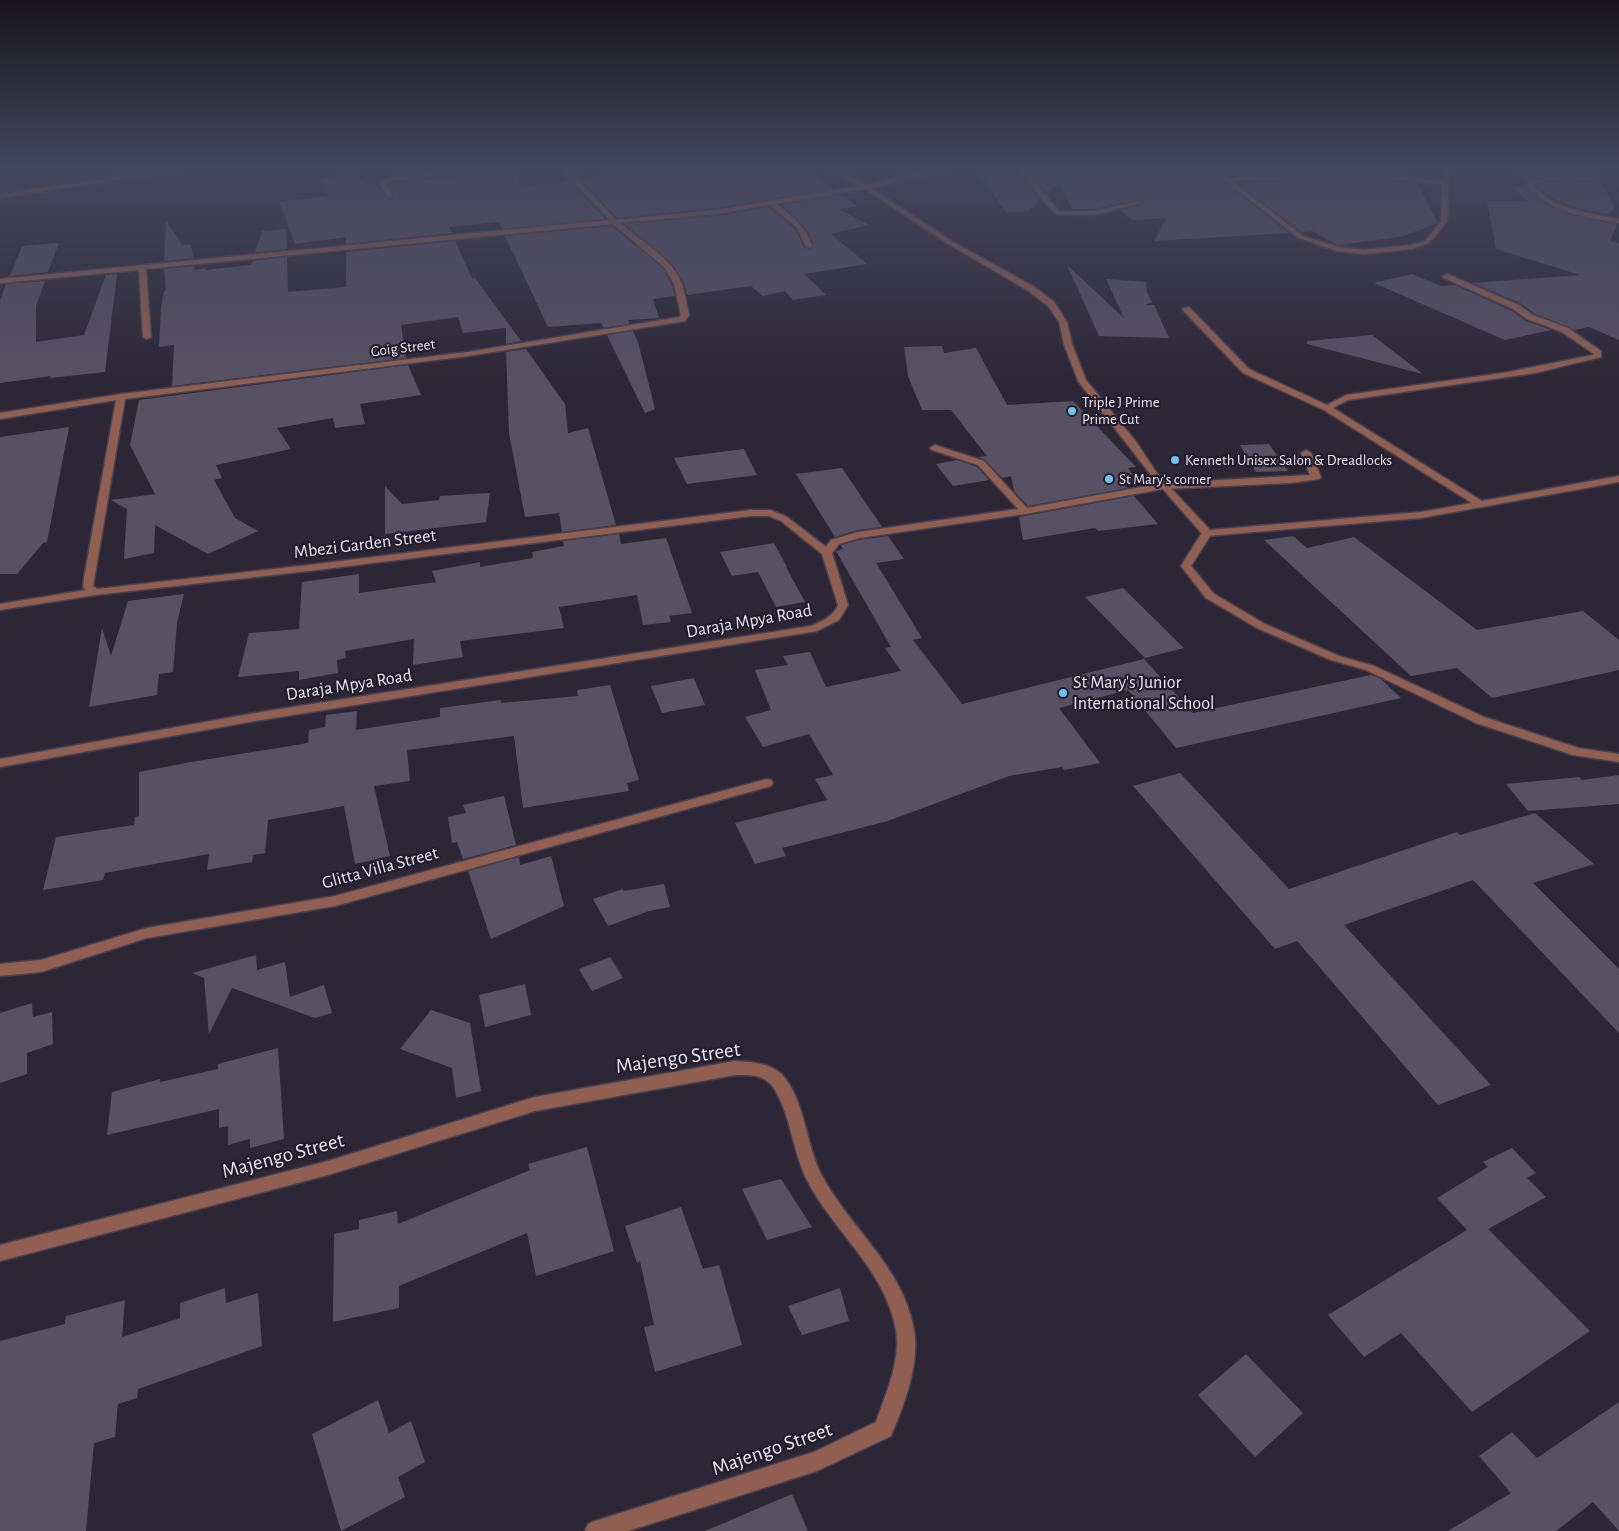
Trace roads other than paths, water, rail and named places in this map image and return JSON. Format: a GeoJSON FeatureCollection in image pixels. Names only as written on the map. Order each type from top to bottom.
{"type":"FeatureCollection","features":[{"type":"Feature","properties":{"kind":"street"},"geometry":{"type":"LineString","coordinates":[[0,281],[400,241]]}},
{"type":"Feature","properties":{"kind":"street","name":"Goig Street"},"geometry":{"type":"LineString","coordinates":[[0,416],[121,397],[468,354],[682,318],[685,315],[682,295],[674,276],[662,260],[639,241]]}},
{"type":"Feature","properties":{"kind":"street"},"geometry":{"type":"LineString","coordinates":[[808,241],[809,246]]}},
{"type":"Feature","properties":{"kind":"street"},"geometry":{"type":"LineString","coordinates":[[948,241],[1030,288],[1052,304],[1063,322],[1068,344],[1082,381],[1134,445],[1153,474],[1199,522],[1206,533]]}},
{"type":"Feature","properties":{"kind":"street"},"geometry":{"type":"LineString","coordinates":[[1315,241],[1338,249],[1364,252],[1412,247],[1427,241]]}},
{"type":"Feature","properties":{"kind":"street"},"geometry":{"type":"LineString","coordinates":[[142,266],[147,337]]}},
{"type":"Feature","properties":{"kind":"street"},"geometry":{"type":"LineString","coordinates":[[1327,408],[1346,398],[1486,378],[1574,363],[1597,357],[1598,353],[1565,330],[1530,318],[1516,308],[1447,276]]}},
{"type":"Feature","properties":{"kind":"street"},"geometry":{"type":"LineString","coordinates":[[1186,309],[1246,371],[1327,408],[1482,505]]}},
{"type":"Feature","properties":{"kind":"street"},"geometry":{"type":"LineString","coordinates":[[95,592],[88,586],[89,578],[121,397]]}},
{"type":"Feature","properties":{"kind":"street"},"geometry":{"type":"LineString","coordinates":[[935,448],[981,463],[1025,511]]}},
{"type":"Feature","properties":{"kind":"street"},"geometry":{"type":"LineString","coordinates":[[827,553],[835,542],[858,535],[1025,511],[1165,486],[1316,477],[1306,453]]}},
{"type":"Feature","properties":{"kind":"street"},"geometry":{"type":"LineString","coordinates":[[1206,533],[1421,515],[1619,479]]}},
{"type":"Feature","properties":{"kind":"street","name":"Mbezi Garden Street"},"geometry":{"type":"LineString","coordinates":[[0,607],[95,592],[309,568],[751,513],[770,513],[784,519],[827,553]]}},
{"type":"Feature","properties":{"kind":"street"},"geometry":{"type":"LineString","coordinates":[[1206,533],[1186,566],[1210,596],[1261,626],[1335,658],[1370,668],[1480,720],[1577,752],[1619,758]]}},
{"type":"Feature","properties":{"kind":"street","name":"Daraja Mpya Road"},"geometry":{"type":"LineString","coordinates":[[0,763],[265,715],[813,629],[827,624],[841,612],[843,605],[827,553]]}},
{"type":"Feature","properties":{"kind":"street","name":"Glitta Villa Street"},"geometry":{"type":"LineString","coordinates":[[0,970],[41,966],[147,933],[335,901],[767,783]]}},
{"type":"Feature","properties":{"kind":"street","name":"Majengo Street"},"geometry":{"type":"LineString","coordinates":[[0,1253],[328,1168],[535,1104],[735,1068],[766,1071],[779,1081],[792,1109],[817,1182],[829,1203],[881,1270],[899,1305],[905,1330],[906,1360],[884,1429],[817,1461],[595,1531]]}},
{"type":"Feature","properties":{"kind":"place","name":"Triple J Prime Prime Cut"},"geometry":{"type":"Point","coordinates":[1072,411]}},
{"type":"Feature","properties":{"kind":"place","name":"Kenneth Unisex Salon & Dreadlocks"},"geometry":{"type":"Point","coordinates":[1175,460]}},
{"type":"Feature","properties":{"kind":"place","name":"St Mary's corner"},"geometry":{"type":"Point","coordinates":[1109,479]}},
{"type":"Feature","properties":{"kind":"place","name":"St Mary's Junior International School"},"geometry":{"type":"Point","coordinates":[1063,693]}}]}
